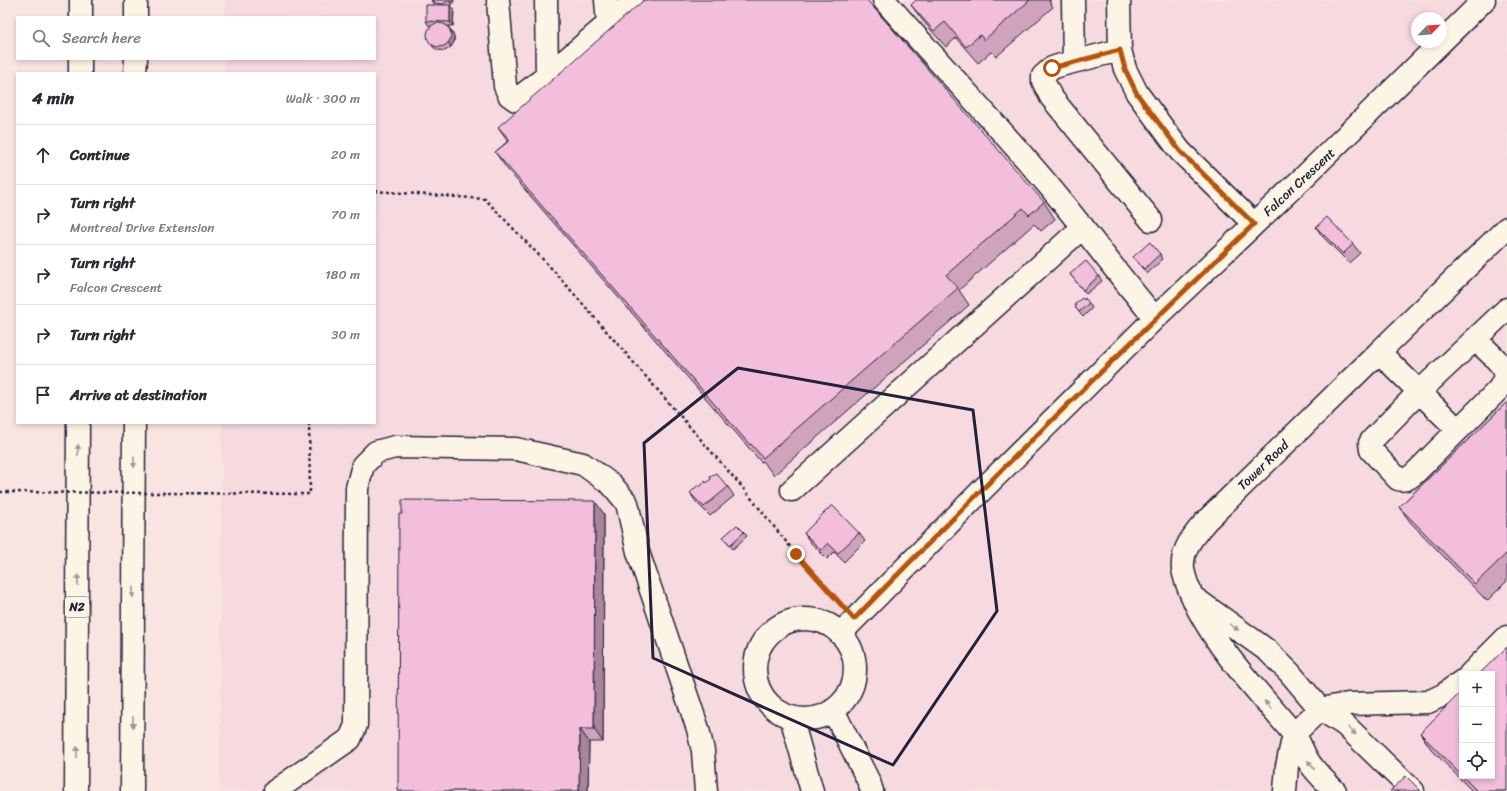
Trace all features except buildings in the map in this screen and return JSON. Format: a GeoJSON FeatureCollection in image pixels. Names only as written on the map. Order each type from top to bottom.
{"type":"FeatureCollection","features":[{"type":"Feature","properties":{"kind":"main road"},"geometry":{"type":"LineString","coordinates":[[81,0],[81,16]]}},
{"type":"Feature","properties":{"kind":"main road"},"geometry":{"type":"LineString","coordinates":[[136,0],[136,16]]}},
{"type":"Feature","properties":{"kind":"main road"},"geometry":{"type":"LineString","coordinates":[[498,0],[506,92],[516,100],[636,0]]}},
{"type":"Feature","properties":{"kind":"main road"},"geometry":{"type":"LineString","coordinates":[[546,0],[546,76]]}},
{"type":"Feature","properties":{"kind":"main road"},"geometry":{"type":"LineString","coordinates":[[606,0],[608,24]]}},
{"type":"Feature","properties":{"kind":"main road"},"geometry":{"type":"LineString","coordinates":[[884,0],[1048,185],[1083,227],[1126,285],[1155,318]]}},
{"type":"Feature","properties":{"kind":"main road"},"geometry":{"type":"LineString","coordinates":[[1073,0],[1074,61]]}},
{"type":"Feature","properties":{"kind":"main road"},"geometry":{"type":"LineString","coordinates":[[1119,0],[1120,50],[1125,69],[1137,94],[1180,151],[1254,224]]}},
{"type":"Feature","properties":{"kind":"main road","name":"Falcon Crescent"},"geometry":{"type":"LineString","coordinates":[[847,626],[982,489],[1155,318],[1306,175],[1484,0]]}},
{"type":"Feature","properties":{"kind":"main road"},"geometry":{"type":"LineString","coordinates":[[1120,50],[1052,68],[1043,76],[1043,81],[1051,97],[1151,220]]}},
{"type":"Feature","properties":{"kind":"main road"},"geometry":{"type":"LineString","coordinates":[[80,60],[80,72]]}},
{"type":"Feature","properties":{"kind":"main road"},"geometry":{"type":"LineString","coordinates":[[136,60],[136,72]]}},
{"type":"Feature","properties":{"kind":"main road"},"geometry":{"type":"LineString","coordinates":[[792,490],[1083,227]]}},
{"type":"Feature","properties":{"kind":"main road","name":"Tower Road"},"geometry":{"type":"LineString","coordinates":[[1335,791],[1307,760],[1294,734],[1259,695],[1207,626],[1191,595],[1183,568],[1186,548],[1206,521],[1507,228]]}},
{"type":"Feature","properties":{"kind":"main road"},"geometry":{"type":"LineString","coordinates":[[1475,339],[1501,365],[1505,373],[1499,389],[1411,477],[1402,480],[1398,479],[1371,450],[1370,443],[1419,392],[1475,339],[1507,309]]}},
{"type":"Feature","properties":{"kind":"main road"},"geometry":{"type":"LineString","coordinates":[[1379,352],[1458,430]]}},
{"type":"Feature","properties":{"kind":"main road","name":"N2"},"geometry":{"type":"LineString","coordinates":[[76,791],[78,424]]}},
{"type":"Feature","properties":{"kind":"main road"},"geometry":{"type":"LineString","coordinates":[[132,791],[134,424]]}},
{"type":"Feature","properties":{"kind":"main road"},"geometry":{"type":"LineString","coordinates":[[275,791],[350,740],[356,725],[357,488],[363,465],[376,452],[395,447],[516,449],[583,464],[612,485],[627,503],[638,552],[698,729],[703,751],[706,791]]}},
{"type":"Feature","properties":{"kind":"main road"},"geometry":{"type":"LineString","coordinates":[[1191,595],[1252,640],[1290,673],[1316,705],[1345,725],[1413,791]]}},
{"type":"Feature","properties":{"kind":"main road"},"geometry":{"type":"LineString","coordinates":[[797,619],[813,619],[828,624],[847,626],[854,662],[854,678],[849,692],[840,705],[825,715],[808,719],[791,718],[775,710],[763,698],[756,681],[754,664],[759,647],[769,633],[782,624],[797,619]]}},
{"type":"Feature","properties":{"kind":"main road"},"geometry":{"type":"LineString","coordinates":[[1473,671],[1507,637]]}},
{"type":"Feature","properties":{"kind":"main road"},"geometry":{"type":"LineString","coordinates":[[1316,705],[1428,702],[1443,695],[1459,682]]}},
{"type":"Feature","properties":{"kind":"main road"},"geometry":{"type":"LineString","coordinates":[[1285,791],[1287,766],[1294,734],[1316,705]]}},
{"type":"Feature","properties":{"kind":"main road"},"geometry":{"type":"LineString","coordinates":[[833,710],[869,782],[872,791]]}},
{"type":"Feature","properties":{"kind":"main road"},"geometry":{"type":"LineString","coordinates":[[791,718],[812,791]]}},
{"type":"Feature","properties":{"kind":"path"},"geometry":{"type":"LineString","coordinates":[[376,191],[485,199],[554,271],[742,488],[796,554],[847,626]]}},
{"type":"Feature","properties":{"kind":"path"},"geometry":{"type":"LineString","coordinates":[[0,492],[310,494],[309,424]]}},
{"type":"Feature","properties":{"kind":"highlighted area"},"geometry":{"type":"Polygon","coordinates":[[[738,368],[973,410],[997,611],[893,765],[653,658],[644,443],[738,368]]]}},
{"type":"Feature","properties":{"kind":"shaded area"},"geometry":{"type":"Polygon","coordinates":[[[225,0],[1507,0],[1507,791],[220,791],[222,424],[376,424],[376,72],[224,72],[224,60],[376,60],[376,16],[225,16],[225,0]]]}},
{"type":"Feature","properties":{"kind":"route"},"geometry":{"type":"LineString","coordinates":[[796,554],[854,619],[982,489],[1155,318],[1254,224],[1180,151],[1137,94],[1125,69],[1120,50],[1052,68]]}}]}
